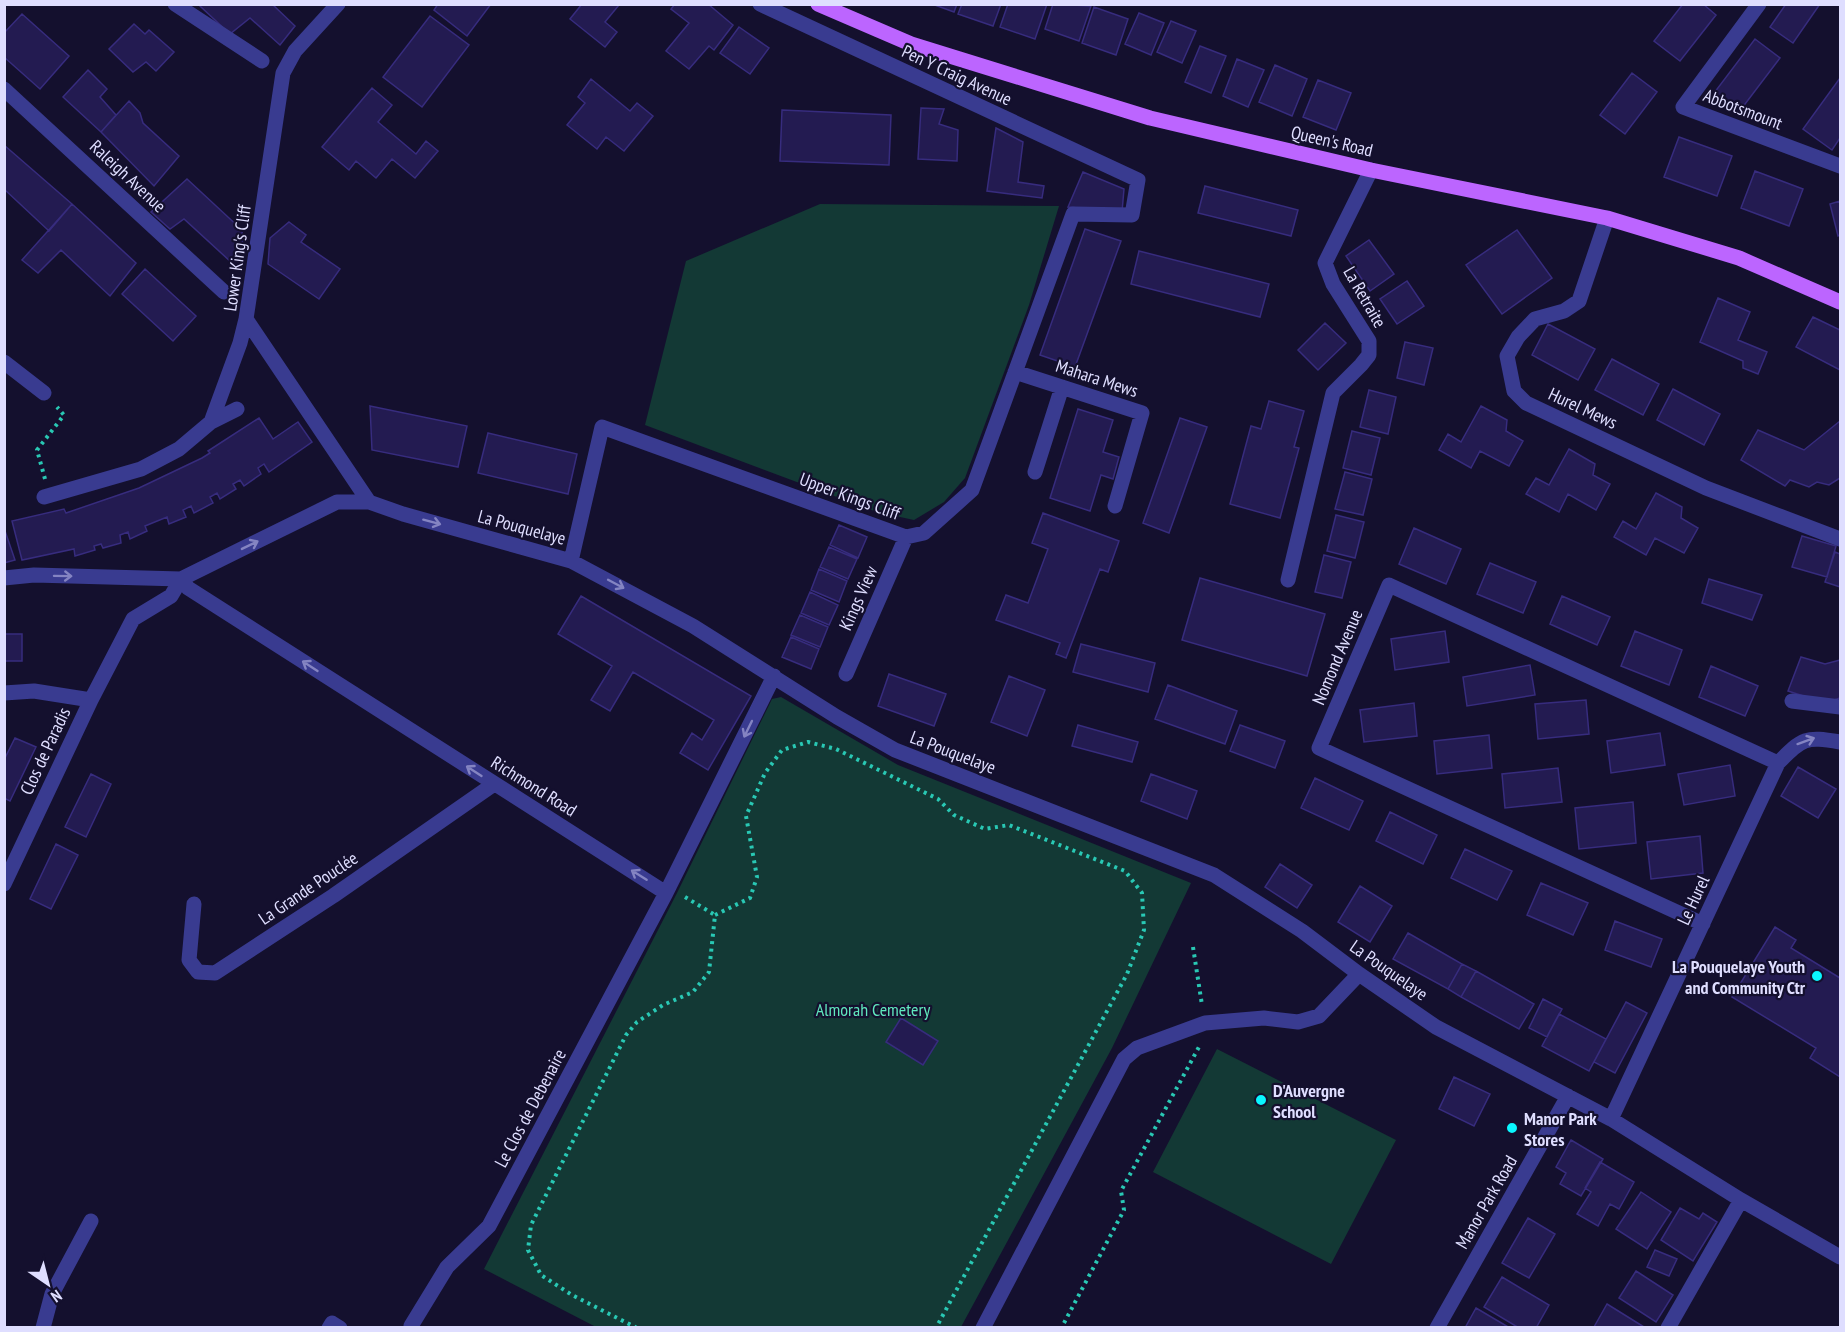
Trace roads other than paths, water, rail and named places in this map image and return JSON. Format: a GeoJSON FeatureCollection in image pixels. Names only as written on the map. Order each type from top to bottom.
{"type":"FeatureCollection","features":[{"type":"Feature","properties":{"kind":"main road","name":"Queen's Road"},"geometry":{"type":"LineString","coordinates":[[818,4],[911,44],[1150,118],[1371,170],[1607,218],[1739,258],[1840,302]]}},
{"type":"Feature","properties":{"kind":"street"},"geometry":{"type":"LineString","coordinates":[[175,4],[262,61]]}},
{"type":"Feature","properties":{"kind":"street","name":"Lower King's Cliff"},"geometry":{"type":"LineString","coordinates":[[338,4],[295,51],[283,73],[246,319],[369,502]]}},
{"type":"Feature","properties":{"kind":"street","name":"Pen Y Craig Avenue"},"geometry":{"type":"LineString","coordinates":[[760,4],[1138,180]]}},
{"type":"Feature","properties":{"kind":"street","name":"Abbotsmount"},"geometry":{"type":"LineString","coordinates":[[1759,4],[1683,107],[1840,166]]}},
{"type":"Feature","properties":{"kind":"street","name":"Raleigh Avenue"},"geometry":{"type":"LineString","coordinates":[[4,89],[224,292]]}},
{"type":"Feature","properties":{"kind":"street","name":"La Retraite"},"geometry":{"type":"LineString","coordinates":[[1288,580],[1333,393],[1369,355],[1369,341],[1332,284],[1324,262],[1371,170]]}},
{"type":"Feature","properties":{"kind":"street","name":"Upper Kings Cliff"},"geometry":{"type":"LineString","coordinates":[[571,561],[602,427],[906,537],[924,533],[972,490],[1073,214],[1132,215],[1138,180]]}},
{"type":"Feature","properties":{"kind":"street","name":"Hurel Mews"},"geometry":{"type":"LineString","coordinates":[[1607,218],[1579,301],[1564,311],[1535,319],[1518,337],[1507,356],[1514,391],[1526,403],[1706,488],[1840,539]]}},
{"type":"Feature","properties":{"kind":"street"},"geometry":{"type":"LineString","coordinates":[[211,422],[240,343],[246,319]]}},
{"type":"Feature","properties":{"kind":"street"},"geometry":{"type":"LineString","coordinates":[[4,362],[44,393]]}},
{"type":"Feature","properties":{"kind":"street","name":"Mahara Mews"},"geometry":{"type":"LineString","coordinates":[[1015,372],[1142,413],[1115,506]]}},
{"type":"Feature","properties":{"kind":"street"},"geometry":{"type":"LineString","coordinates":[[1035,471],[1062,387]]}},
{"type":"Feature","properties":{"kind":"street"},"geometry":{"type":"LineString","coordinates":[[47,496],[141,469],[179,449],[211,422],[237,409]]}},
{"type":"Feature","properties":{"kind":"street","name":"La Pouquelaye"},"geometry":{"type":"LineString","coordinates":[[4,578],[34,575],[181,579],[337,502],[369,502],[403,514],[571,561],[693,626],[837,717],[895,750],[1214,875],[1302,931],[1436,1027],[1611,1119],[1741,1200],[1840,1257]]}},
{"type":"Feature","properties":{"kind":"street","name":"Kings View"},"geometry":{"type":"LineString","coordinates":[[846,674],[906,537]]}},
{"type":"Feature","properties":{"kind":"street","name":"Clos de Paradis"},"geometry":{"type":"LineString","coordinates":[[4,884],[91,700],[133,619],[171,596],[181,579]]}},
{"type":"Feature","properties":{"kind":"street","name":"Richmond Road"},"geometry":{"type":"LineString","coordinates":[[181,579],[198,595],[666,893]]}},
{"type":"Feature","properties":{"kind":"street","name":"Nomond Avenue"},"geometry":{"type":"LineString","coordinates":[[1703,924],[1319,748],[1389,585],[1778,763]]}},
{"type":"Feature","properties":{"kind":"street"},"geometry":{"type":"LineString","coordinates":[[666,893],[774,676]]}},
{"type":"Feature","properties":{"kind":"street","name":"Clos de Paradis"},"geometry":{"type":"LineString","coordinates":[[4,693],[34,691],[91,700]]}},
{"type":"Feature","properties":{"kind":"street"},"geometry":{"type":"LineString","coordinates":[[1792,701],[1840,707]]}},
{"type":"Feature","properties":{"kind":"street","name":"Le Hurel"},"geometry":{"type":"LineString","coordinates":[[1611,1119],[1778,763],[1798,742],[1816,738],[1840,742]]}},
{"type":"Feature","properties":{"kind":"street","name":"La Grande Pouclée"},"geometry":{"type":"LineString","coordinates":[[194,904],[189,960],[198,972],[215,973],[333,896],[494,784]]}},
{"type":"Feature","properties":{"kind":"street","name":"Le Clos de Debenaire"},"geometry":{"type":"LineString","coordinates":[[411,1327],[447,1267],[489,1226],[666,893]]}},
{"type":"Feature","properties":{"kind":"street"},"geometry":{"type":"LineString","coordinates":[[983,1328],[1124,1059],[1137,1048],[1205,1023],[1264,1018],[1298,1022],[1319,1016],[1359,974]]}},
{"type":"Feature","properties":{"kind":"street","name":"Manor Park Road"},"geometry":{"type":"LineString","coordinates":[[1437,1328],[1568,1096]]}},
{"type":"Feature","properties":{"kind":"street"},"geometry":{"type":"LineString","coordinates":[[1668,1328],[1741,1200]]}},
{"type":"Feature","properties":{"kind":"street"},"geometry":{"type":"LineString","coordinates":[[43,1328],[52,1294],[91,1221]]}},
{"type":"Feature","properties":{"kind":"street"},"geometry":{"type":"LineString","coordinates":[[329,1328],[332,1323],[340,1328]]}},
{"type":"Feature","properties":{"kind":"place","name":"La Pouquelaye Youth and Community Ctr"},"geometry":{"type":"Point","coordinates":[1817,976]}},
{"type":"Feature","properties":{"kind":"place","name":"D'Auvergne School"},"geometry":{"type":"Point","coordinates":[1261,1100]}},
{"type":"Feature","properties":{"kind":"place","name":"Manor Park Stores"},"geometry":{"type":"Point","coordinates":[1512,1128]}},
{"type":"Feature","properties":{"kind":"park label","name":"Almorah Cemetery"},"geometry":{"type":"Point","coordinates":[873,1009]}}]}
